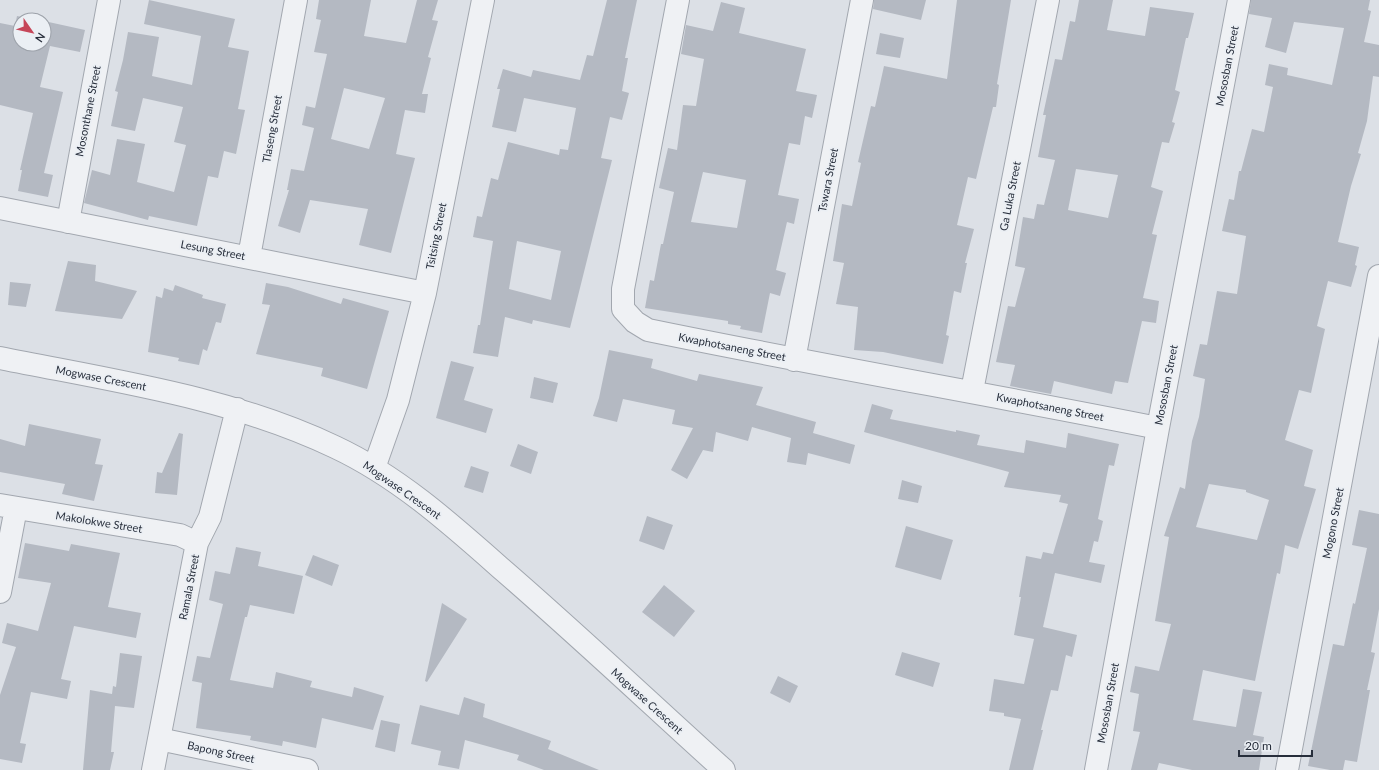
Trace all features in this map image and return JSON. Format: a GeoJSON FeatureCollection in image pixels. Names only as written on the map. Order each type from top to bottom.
{"type":"FeatureCollection","features":[{"type":"Feature","properties":{"kind":"street","name":"Mosonthane Street"},"geometry":{"type":"LineString","coordinates":[[68,222],[109,0]]}},
{"type":"Feature","properties":{"kind":"street","name":"Tlaseng Street"},"geometry":{"type":"LineString","coordinates":[[249,257],[296,0]]}},
{"type":"Feature","properties":{"kind":"street","name":"Tsitsing Street"},"geometry":{"type":"LineString","coordinates":[[374,468],[398,400],[425,293],[483,0]]}},
{"type":"Feature","properties":{"kind":"street","name":"Kwaphotsaneng Street"},"geometry":{"type":"LineString","coordinates":[[678,0],[623,289],[623,309],[635,322],[648,330],[794,360],[972,391],[1158,428]]}},
{"type":"Feature","properties":{"kind":"street","name":"Tswara Street"},"geometry":{"type":"LineString","coordinates":[[794,360],[862,0]]}},
{"type":"Feature","properties":{"kind":"street","name":"Ga Luka Street"},"geometry":{"type":"LineString","coordinates":[[972,391],[1048,0]]}},
{"type":"Feature","properties":{"kind":"street","name":"Mososban Street"},"geometry":{"type":"LineString","coordinates":[[1096,770],[1158,428],[1239,0]]}},
{"type":"Feature","properties":{"kind":"street","name":"Lesung Street"},"geometry":{"type":"LineString","coordinates":[[0,208],[425,293]]}},
{"type":"Feature","properties":{"kind":"street","name":"Mogono Street"},"geometry":{"type":"LineString","coordinates":[[1287,770],[1379,276]]}},
{"type":"Feature","properties":{"kind":"street","name":"Mogwase Crescent"},"geometry":{"type":"LineString","coordinates":[[0,358],[179,393],[237,409],[294,429],[336,447],[374,468],[432,509],[473,544],[544,606],[724,770]]}},
{"type":"Feature","properties":{"kind":"street","name":"Ramala Street"},"geometry":{"type":"LineString","coordinates":[[153,770],[197,543],[210,517],[237,409]]}},
{"type":"Feature","properties":{"kind":"street","name":"Makolokwe Street"},"geometry":{"type":"LineString","coordinates":[[8,506],[180,535],[197,543]]}},
{"type":"Feature","properties":{"kind":"street"},"geometry":{"type":"LineString","coordinates":[[0,592],[8,506]]}},
{"type":"Feature","properties":{"kind":"street","name":"Bapong Street"},"geometry":{"type":"LineString","coordinates":[[159,739],[307,770]]}},
{"type":"Feature","properties":{"kind":"building"},"geometry":{"type":"Polygon","coordinates":[[[149,0],[235,19],[228,47],[249,51],[238,109],[245,110],[236,154],[224,151],[218,178],[208,176],[197,226],[149,216],[148,220],[84,203],[92,170],[110,175],[117,139],[145,144],[137,182],[174,192],[186,145],[174,142],[183,107],[143,98],[135,131],[111,126],[118,92],[115,91],[128,32],[159,37],[152,76],[192,85],[201,36],[144,24],[149,0]]]}},
{"type":"Feature","properties":{"kind":"building"},"geometry":{"type":"Polygon","coordinates":[[[319,0],[371,0],[364,36],[406,43],[417,0],[438,0],[432,20],[438,21],[428,57],[431,58],[422,94],[428,94],[425,113],[405,110],[396,154],[415,158],[391,253],[359,245],[368,209],[310,200],[300,233],[278,226],[289,190],[287,190],[291,169],[304,171],[314,128],[302,125],[306,106],[315,108],[327,54],[314,52],[321,20],[316,19],[319,0]],[[344,88],[331,139],[369,149],[385,98],[344,88]]]}},
{"type":"Feature","properties":{"kind":"building"},"geometry":{"type":"Polygon","coordinates":[[[607,0],[637,0],[625,58],[628,58],[622,91],[629,93],[622,120],[610,117],[601,158],[612,160],[570,328],[533,320],[532,324],[505,317],[498,357],[473,353],[478,325],[480,325],[493,241],[473,237],[477,216],[482,217],[491,178],[498,180],[508,142],[559,155],[560,149],[568,150],[576,108],[524,98],[516,132],[492,127],[500,89],[497,89],[503,69],[531,77],[533,70],[580,80],[587,55],[593,56],[607,0]],[[517,241],[509,289],[551,300],[561,251],[517,241]]]}},
{"type":"Feature","properties":{"kind":"building"},"geometry":{"type":"Polygon","coordinates":[[[874,0],[926,0],[921,20],[873,9],[874,0]]]}},
{"type":"Feature","properties":{"kind":"building"},"geometry":{"type":"Polygon","coordinates":[[[957,0],[1011,0],[997,84],[999,85],[996,107],[993,107],[976,179],[968,177],[957,225],[974,229],[965,263],[967,263],[961,293],[954,291],[946,335],[949,336],[943,364],[883,352],[854,350],[858,307],[836,304],[844,263],[833,261],[842,204],[852,206],[861,163],[858,162],[871,106],[875,107],[884,66],[947,79],[957,0]]]}},
{"type":"Feature","properties":{"kind":"building"},"geometry":{"type":"Polygon","coordinates":[[[1079,0],[1113,0],[1107,30],[1145,36],[1150,7],[1194,13],[1188,38],[1186,38],[1175,90],[1180,92],[1172,122],[1175,123],[1169,143],[1162,142],[1151,187],[1163,191],[1152,234],[1157,235],[1143,298],[1159,301],[1156,323],[1142,321],[1128,383],[1115,381],[1112,394],[1054,381],[1051,394],[1010,386],[1015,365],[996,362],[1008,306],[1015,307],[1025,268],[1015,266],[1023,217],[1034,219],[1037,204],[1044,205],[1055,160],[1038,157],[1046,115],[1043,115],[1055,59],[1062,60],[1070,21],[1075,22],[1079,0]],[[1076,169],[1068,210],[1108,218],[1118,175],[1076,169]]]}},
{"type":"Feature","properties":{"kind":"building"},"geometry":{"type":"Polygon","coordinates":[[[1251,0],[1370,0],[1368,10],[1371,11],[1364,42],[1379,45],[1379,77],[1373,76],[1367,121],[1358,153],[1361,154],[1351,186],[1338,242],[1359,247],[1355,265],[1357,266],[1351,287],[1328,281],[1317,326],[1325,329],[1311,393],[1299,390],[1285,440],[1313,450],[1304,486],[1316,489],[1298,549],[1285,545],[1280,574],[1277,573],[1255,681],[1203,670],[1193,720],[1236,727],[1243,689],[1262,692],[1253,735],[1264,737],[1259,770],[1192,770],[1159,763],[1157,770],[1131,770],[1140,732],[1133,731],[1139,694],[1130,692],[1135,666],[1159,671],[1171,624],[1155,621],[1169,537],[1164,536],[1180,487],[1185,489],[1192,441],[1199,417],[1205,379],[1193,376],[1200,344],[1207,345],[1217,291],[1237,294],[1246,236],[1222,231],[1229,199],[1234,200],[1239,171],[1241,171],[1252,129],[1264,132],[1273,87],[1265,85],[1269,64],[1288,68],[1287,75],[1332,85],[1344,28],[1294,22],[1286,53],[1265,47],[1272,18],[1249,14],[1251,0]],[[1209,484],[1196,527],[1257,540],[1269,500],[1246,492],[1246,490],[1209,484]]]}},
{"type":"Feature","properties":{"kind":"building"},"geometry":{"type":"Polygon","coordinates":[[[721,2],[745,8],[739,33],[806,49],[796,91],[817,95],[812,118],[805,116],[800,145],[789,143],[778,195],[799,199],[794,224],[787,222],[776,270],[786,273],[780,296],[770,293],[762,333],[740,329],[741,326],[728,324],[728,321],[645,308],[650,280],[654,281],[661,244],[663,244],[674,192],[659,188],[668,148],[677,150],[683,105],[696,106],[704,59],[681,54],[686,25],[713,31],[721,2]],[[703,172],[691,222],[737,228],[746,180],[703,172]]]}},
{"type":"Feature","properties":{"kind":"building"},"geometry":{"type":"Polygon","coordinates":[[[0,23],[12,25],[12,52],[49,52],[40,87],[63,92],[44,173],[53,175],[48,197],[18,191],[22,170],[20,170],[33,113],[0,105],[0,23]]]}},
{"type":"Feature","properties":{"kind":"building"},"geometry":{"type":"Polygon","coordinates":[[[52,23],[85,30],[80,52],[52,46],[52,23]]]}},
{"type":"Feature","properties":{"kind":"building"},"geometry":{"type":"Polygon","coordinates":[[[880,33],[904,38],[900,58],[876,54],[880,33]]]}},
{"type":"Feature","properties":{"kind":"building"},"geometry":{"type":"Polygon","coordinates":[[[68,261],[96,265],[95,281],[137,291],[122,319],[55,311],[68,261]]]}},
{"type":"Feature","properties":{"kind":"building"},"geometry":{"type":"Polygon","coordinates":[[[10,282],[31,284],[26,307],[8,305],[10,282]]]}},
{"type":"Feature","properties":{"kind":"building"},"geometry":{"type":"Polygon","coordinates":[[[266,283],[288,287],[341,304],[343,298],[389,311],[367,389],[321,376],[323,368],[256,354],[270,305],[262,304],[266,283]]]}},
{"type":"Feature","properties":{"kind":"building"},"geometry":{"type":"Polygon","coordinates":[[[175,285],[203,295],[202,298],[226,304],[221,323],[216,322],[207,351],[203,349],[199,365],[178,361],[179,358],[148,352],[156,296],[162,298],[164,288],[173,291],[175,285]]]}},
{"type":"Feature","properties":{"kind":"building"},"geometry":{"type":"Polygon","coordinates":[[[609,350],[653,359],[651,368],[697,381],[699,374],[763,387],[756,405],[816,422],[813,433],[855,445],[850,464],[808,453],[806,465],[787,462],[791,438],[752,427],[748,441],[716,432],[713,452],[703,450],[687,479],[671,470],[693,428],[672,424],[675,410],[623,399],[617,422],[593,416],[599,398],[609,350]]]}},
{"type":"Feature","properties":{"kind":"building"},"geometry":{"type":"Polygon","coordinates":[[[451,361],[474,367],[464,400],[493,409],[486,433],[436,418],[451,361]]]}},
{"type":"Feature","properties":{"kind":"building"},"geometry":{"type":"Polygon","coordinates":[[[534,377],[558,383],[553,403],[530,398],[534,377]]]}},
{"type":"Feature","properties":{"kind":"building"},"geometry":{"type":"Polygon","coordinates":[[[872,404],[893,410],[890,419],[956,432],[956,430],[980,435],[977,445],[1024,453],[1026,440],[1066,448],[1068,433],[1119,444],[1114,466],[1109,465],[1098,519],[1103,521],[1098,542],[1094,541],[1089,562],[1105,565],[1101,583],[1055,573],[1043,627],[1077,635],[1072,657],[1066,655],[1058,691],[1051,690],[1033,770],[1009,770],[1021,719],[1004,716],[1004,713],[989,711],[994,679],[1024,684],[1034,639],[1014,635],[1021,597],[1019,597],[1026,556],[1041,559],[1043,552],[1053,554],[1068,504],[1059,502],[1061,495],[1004,487],[1009,472],[864,432],[872,404]]]}},
{"type":"Feature","properties":{"kind":"building"},"geometry":{"type":"Polygon","coordinates":[[[29,424],[101,439],[95,464],[103,465],[94,501],[62,494],[65,484],[0,472],[0,439],[25,446],[29,424]]]}},
{"type":"Feature","properties":{"kind":"building"},"geometry":{"type":"Polygon","coordinates":[[[179,433],[183,434],[177,495],[155,493],[157,472],[162,473],[179,433]]]}},
{"type":"Feature","properties":{"kind":"building"},"geometry":{"type":"Polygon","coordinates":[[[518,444],[538,452],[531,474],[510,466],[518,444]]]}},
{"type":"Feature","properties":{"kind":"building"},"geometry":{"type":"Polygon","coordinates":[[[471,466],[489,472],[483,493],[464,487],[471,466]]]}},
{"type":"Feature","properties":{"kind":"building"},"geometry":{"type":"Polygon","coordinates":[[[902,480],[922,486],[918,503],[898,499],[902,480]]]}},
{"type":"Feature","properties":{"kind":"building"},"geometry":{"type":"Polygon","coordinates":[[[1359,510],[1379,514],[1379,609],[1371,652],[1375,653],[1367,690],[1370,690],[1357,762],[1345,760],[1343,770],[1330,770],[1308,766],[1333,644],[1344,646],[1367,548],[1352,545],[1359,510]]]}},
{"type":"Feature","properties":{"kind":"building"},"geometry":{"type":"Polygon","coordinates":[[[647,516],[673,525],[664,550],[639,541],[647,516]]]}},
{"type":"Feature","properties":{"kind":"building"},"geometry":{"type":"Polygon","coordinates":[[[906,526],[953,540],[941,580],[895,567],[906,526]]]}},
{"type":"Feature","properties":{"kind":"building"},"geometry":{"type":"Polygon","coordinates":[[[25,543],[69,551],[71,544],[120,553],[108,607],[141,613],[136,638],[74,626],[61,679],[71,681],[67,699],[31,692],[20,743],[26,744],[22,763],[0,759],[0,695],[16,647],[2,643],[7,623],[38,631],[51,583],[18,578],[25,543]]]}},
{"type":"Feature","properties":{"kind":"building"},"geometry":{"type":"Polygon","coordinates":[[[236,547],[261,552],[258,566],[303,576],[294,614],[250,605],[247,617],[245,617],[230,680],[273,688],[276,672],[312,681],[310,687],[352,697],[354,687],[384,696],[373,730],[322,718],[316,748],[283,741],[282,746],[250,740],[251,736],[196,728],[202,683],[192,681],[197,656],[210,658],[223,604],[209,600],[215,571],[230,574],[236,547]]]}},
{"type":"Feature","properties":{"kind":"building"},"geometry":{"type":"Polygon","coordinates":[[[313,555],[339,565],[332,586],[305,575],[313,555]]]}},
{"type":"Feature","properties":{"kind":"building"},"geometry":{"type":"Polygon","coordinates":[[[664,585],[695,611],[674,637],[642,612],[664,585]]]}},
{"type":"Feature","properties":{"kind":"building"},"geometry":{"type":"Polygon","coordinates":[[[442,603],[467,619],[427,682],[425,681],[442,603]]]}},
{"type":"Feature","properties":{"kind":"building"},"geometry":{"type":"Polygon","coordinates":[[[902,652],[940,663],[933,687],[895,675],[902,652]]]}},
{"type":"Feature","properties":{"kind":"building"},"geometry":{"type":"Polygon","coordinates":[[[120,653],[142,656],[134,708],[115,706],[111,752],[114,752],[110,770],[83,770],[90,690],[112,694],[113,686],[116,687],[120,653]]]}},
{"type":"Feature","properties":{"kind":"building"},"geometry":{"type":"Polygon","coordinates":[[[778,676],[798,686],[790,703],[770,693],[778,676]]]}},
{"type":"Feature","properties":{"kind":"building"},"geometry":{"type":"Polygon","coordinates":[[[464,697],[485,704],[483,717],[551,741],[548,749],[599,770],[544,770],[517,760],[519,755],[465,740],[459,769],[438,765],[441,751],[411,744],[420,705],[459,715],[464,697]]]}},
{"type":"Feature","properties":{"kind":"building"},"geometry":{"type":"Polygon","coordinates":[[[381,720],[400,724],[395,752],[375,747],[381,720]]]}}]}
